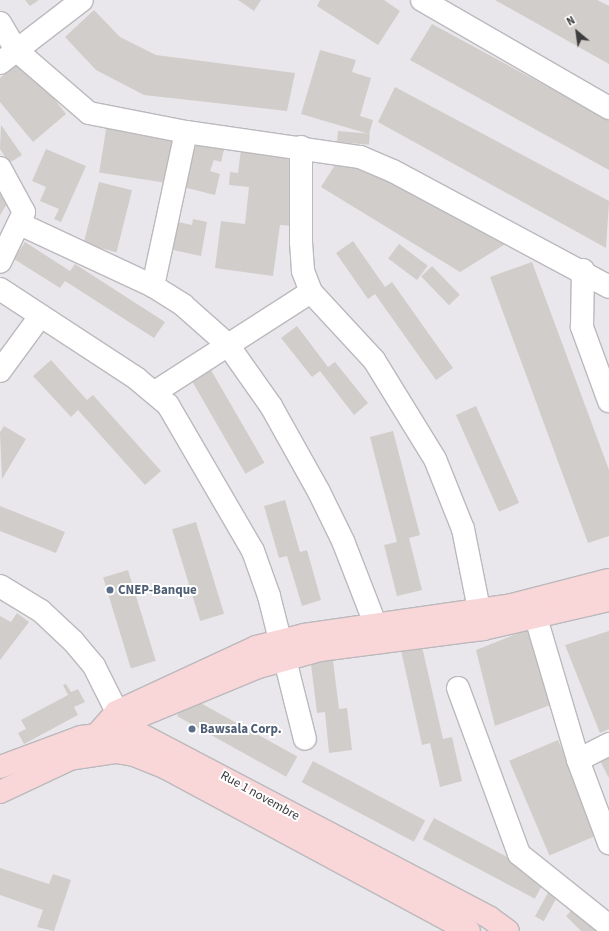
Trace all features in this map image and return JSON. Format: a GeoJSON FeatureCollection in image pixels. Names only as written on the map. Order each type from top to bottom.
{"type":"FeatureCollection","features":[{"type":"Feature","properties":{"kind":"main road"},"geometry":{"type":"LineString","coordinates":[[533,610],[609,580]]}},
{"type":"Feature","properties":{"kind":"main road"},"geometry":{"type":"LineString","coordinates":[[119,730],[218,663],[282,651],[320,650],[533,610],[609,600]]}},
{"type":"Feature","properties":{"kind":"main road"},"geometry":{"type":"LineString","coordinates":[[282,651],[304,635],[376,626],[481,619]]}},
{"type":"Feature","properties":{"kind":"main road","name":"Rue 1 novembre"},"geometry":{"type":"LineString","coordinates":[[0,792],[70,760],[93,755],[119,730]]}},
{"type":"Feature","properties":{"kind":"main road","name":"Rue 1 novembre"},"geometry":{"type":"LineString","coordinates":[[119,730],[134,755],[166,768],[469,931]]}},
{"type":"Feature","properties":{"kind":"main road","name":"Rue 1 novembre"},"geometry":{"type":"LineString","coordinates":[[0,767],[56,744],[98,733],[119,730],[140,734],[166,745],[331,836],[490,918],[508,931]]}},
{"type":"Feature","properties":{"kind":"main road"},"geometry":{"type":"LineString","coordinates":[[93,755],[98,733]]}},
{"type":"Feature","properties":{"kind":"street"},"geometry":{"type":"LineString","coordinates":[[8,56],[82,0]]}},
{"type":"Feature","properties":{"kind":"street"},"geometry":{"type":"LineString","coordinates":[[422,0],[609,108]]}},
{"type":"Feature","properties":{"kind":"street"},"geometry":{"type":"LineString","coordinates":[[0,23],[8,56],[89,113],[186,132],[301,147],[360,157],[393,171],[582,270],[609,287]]}},
{"type":"Feature","properties":{"kind":"street"},"geometry":{"type":"LineString","coordinates":[[153,286],[186,132]]}},
{"type":"Feature","properties":{"kind":"street"},"geometry":{"type":"LineString","coordinates":[[301,147],[301,242],[303,271],[311,292],[374,360],[435,459],[464,528],[481,619]]}},
{"type":"Feature","properties":{"kind":"street"},"geometry":{"type":"LineString","coordinates":[[0,168],[24,208],[20,224],[0,262]]}},
{"type":"Feature","properties":{"kind":"street"},"geometry":{"type":"LineString","coordinates":[[20,224],[153,286],[183,305],[228,345],[272,406],[319,492],[343,541],[376,626]]}},
{"type":"Feature","properties":{"kind":"street"},"geometry":{"type":"LineString","coordinates":[[582,270],[582,327],[609,402]]}},
{"type":"Feature","properties":{"kind":"street"},"geometry":{"type":"LineString","coordinates":[[0,289],[39,318],[155,392],[190,439],[252,551],[282,651],[306,740]]}},
{"type":"Feature","properties":{"kind":"street"},"geometry":{"type":"LineString","coordinates":[[155,392],[311,292]]}},
{"type":"Feature","properties":{"kind":"street"},"geometry":{"type":"LineString","coordinates":[[0,371],[39,318]]}},
{"type":"Feature","properties":{"kind":"street"},"geometry":{"type":"LineString","coordinates":[[0,586],[41,612],[73,641],[101,678],[119,730]]}},
{"type":"Feature","properties":{"kind":"street"},"geometry":{"type":"LineString","coordinates":[[533,610],[578,760],[608,839]]}},
{"type":"Feature","properties":{"kind":"street"},"geometry":{"type":"LineString","coordinates":[[458,688],[519,854],[609,926]]}},
{"type":"Feature","properties":{"kind":"street"},"geometry":{"type":"LineString","coordinates":[[578,760],[609,744]]}},
{"type":"Feature","properties":{"kind":"building"},"geometry":{"type":"Polygon","coordinates":[[[25,0],[39,0],[30,6],[25,0]]]}},
{"type":"Feature","properties":{"kind":"building"},"geometry":{"type":"Polygon","coordinates":[[[238,0],[261,0],[254,11],[238,0]]]}},
{"type":"Feature","properties":{"kind":"building"},"geometry":{"type":"Polygon","coordinates":[[[320,0],[384,0],[400,11],[378,45],[317,6],[320,0]]]}},
{"type":"Feature","properties":{"kind":"building"},"geometry":{"type":"Polygon","coordinates":[[[495,0],[597,0],[609,6],[609,64],[495,0]]]}},
{"type":"Feature","properties":{"kind":"building"},"geometry":{"type":"Polygon","coordinates":[[[94,10],[120,37],[156,55],[295,73],[287,111],[144,95],[96,70],[65,37],[94,10]]]}},
{"type":"Feature","properties":{"kind":"building"},"geometry":{"type":"Polygon","coordinates":[[[432,24],[609,120],[609,170],[410,60],[432,24]]]}},
{"type":"Feature","properties":{"kind":"building"},"geometry":{"type":"Polygon","coordinates":[[[320,50],[356,60],[352,72],[371,78],[360,116],[373,120],[369,134],[301,114],[320,50]]]}},
{"type":"Feature","properties":{"kind":"building"},"geometry":{"type":"Polygon","coordinates":[[[23,59],[66,114],[33,142],[0,102],[0,78],[23,59]]]}},
{"type":"Feature","properties":{"kind":"building"},"geometry":{"type":"Polygon","coordinates":[[[395,87],[609,201],[606,248],[378,122],[395,87]]]}},
{"type":"Feature","properties":{"kind":"building"},"geometry":{"type":"Polygon","coordinates":[[[107,123],[173,133],[165,183],[99,172],[107,123]]]}},
{"type":"Feature","properties":{"kind":"building"},"geometry":{"type":"Polygon","coordinates":[[[1,125],[22,155],[9,163],[0,149],[1,125]]]}},
{"type":"Feature","properties":{"kind":"building"},"geometry":{"type":"Polygon","coordinates":[[[338,131],[370,134],[369,145],[337,142],[338,131]]]}},
{"type":"Feature","properties":{"kind":"building"},"geometry":{"type":"Polygon","coordinates":[[[196,139],[225,146],[221,162],[214,160],[210,171],[220,174],[215,195],[183,187],[196,139]]]}},
{"type":"Feature","properties":{"kind":"building"},"geometry":{"type":"Polygon","coordinates":[[[46,149],[86,166],[61,222],[54,219],[59,209],[40,201],[46,187],[32,181],[46,149]]]}},
{"type":"Feature","properties":{"kind":"building"},"geometry":{"type":"Polygon","coordinates":[[[241,149],[302,156],[293,226],[280,225],[273,276],[215,268],[221,221],[245,224],[249,187],[229,185],[230,172],[238,173],[241,149]]]}},
{"type":"Feature","properties":{"kind":"building"},"geometry":{"type":"Polygon","coordinates":[[[340,157],[507,243],[460,272],[321,187],[340,157]]]}},
{"type":"Feature","properties":{"kind":"building"},"geometry":{"type":"Polygon","coordinates":[[[99,182],[132,190],[117,252],[84,244],[99,182]]]}},
{"type":"Feature","properties":{"kind":"building"},"geometry":{"type":"Polygon","coordinates":[[[0,194],[10,199],[0,215],[0,194]]]}},
{"type":"Feature","properties":{"kind":"building"},"geometry":{"type":"Polygon","coordinates":[[[193,219],[207,222],[201,256],[173,250],[178,222],[192,225],[193,219]]]}},
{"type":"Feature","properties":{"kind":"building"},"geometry":{"type":"Polygon","coordinates":[[[353,241],[385,287],[392,282],[453,368],[436,380],[375,294],[368,299],[336,253],[353,241]]]}},
{"type":"Feature","properties":{"kind":"building"},"geometry":{"type":"Polygon","coordinates":[[[25,242],[70,271],[75,264],[165,322],[154,338],[65,281],[60,288],[14,259],[25,242]]]}},
{"type":"Feature","properties":{"kind":"building"},"geometry":{"type":"Polygon","coordinates":[[[399,244],[428,266],[417,280],[388,258],[399,244]]]}},
{"type":"Feature","properties":{"kind":"building"},"geometry":{"type":"Polygon","coordinates":[[[532,262],[609,470],[609,536],[588,543],[490,277],[532,262]]]}},
{"type":"Feature","properties":{"kind":"building"},"geometry":{"type":"Polygon","coordinates":[[[432,266],[460,295],[449,305],[421,276],[432,266]]]}},
{"type":"Feature","properties":{"kind":"building"},"geometry":{"type":"Polygon","coordinates":[[[297,326],[328,367],[335,362],[368,403],[354,415],[320,371],[312,377],[281,338],[297,326]]]}},
{"type":"Feature","properties":{"kind":"building"},"geometry":{"type":"Polygon","coordinates":[[[51,360],[87,400],[93,395],[161,471],[145,485],[78,410],[71,417],[33,376],[51,360]]]}},
{"type":"Feature","properties":{"kind":"building"},"geometry":{"type":"Polygon","coordinates":[[[211,370],[264,463],[245,474],[192,381],[211,370]]]}},
{"type":"Feature","properties":{"kind":"building"},"geometry":{"type":"Polygon","coordinates":[[[476,406],[519,503],[499,512],[456,415],[476,406]]]}},
{"type":"Feature","properties":{"kind":"building"},"geometry":{"type":"Polygon","coordinates":[[[4,426],[26,439],[2,479],[0,432],[4,426]]]}},
{"type":"Feature","properties":{"kind":"building"},"geometry":{"type":"Polygon","coordinates":[[[393,431],[420,535],[409,538],[422,590],[397,596],[384,545],[397,542],[370,437],[393,431]]]}},
{"type":"Feature","properties":{"kind":"building"},"geometry":{"type":"Polygon","coordinates":[[[285,500],[300,552],[307,550],[321,600],[302,606],[287,556],[279,558],[264,506],[285,500]]]}},
{"type":"Feature","properties":{"kind":"building"},"geometry":{"type":"Polygon","coordinates":[[[0,506],[65,532],[56,553],[0,531],[0,506]]]}},
{"type":"Feature","properties":{"kind":"building"},"geometry":{"type":"Polygon","coordinates":[[[196,522],[224,614],[200,621],[172,529],[196,522]]]}},
{"type":"Feature","properties":{"kind":"building"},"geometry":{"type":"Polygon","coordinates":[[[128,570],[156,661],[131,668],[103,578],[128,570]]]}},
{"type":"Feature","properties":{"kind":"building"},"geometry":{"type":"Polygon","coordinates":[[[17,613],[29,622],[0,660],[0,616],[11,622],[17,613]]]}},
{"type":"Feature","properties":{"kind":"building"},"geometry":{"type":"Polygon","coordinates":[[[531,628],[550,705],[495,726],[476,650],[531,628]]]}},
{"type":"Feature","properties":{"kind":"building"},"geometry":{"type":"Polygon","coordinates":[[[609,631],[609,729],[600,733],[565,645],[609,631]]]}},
{"type":"Feature","properties":{"kind":"building"},"geometry":{"type":"Polygon","coordinates":[[[421,642],[443,739],[452,737],[462,781],[440,787],[430,743],[422,745],[400,646],[421,642]]]}},
{"type":"Feature","properties":{"kind":"building"},"geometry":{"type":"Polygon","coordinates":[[[332,653],[339,709],[347,708],[352,750],[329,753],[325,712],[317,713],[310,656],[332,653]]]}},
{"type":"Feature","properties":{"kind":"building"},"geometry":{"type":"Polygon","coordinates":[[[66,684],[71,692],[78,689],[85,702],[74,707],[78,715],[24,744],[18,733],[26,729],[21,720],[68,695],[63,685],[66,684]]]}},
{"type":"Feature","properties":{"kind":"building"},"geometry":{"type":"Polygon","coordinates":[[[188,696],[297,757],[286,777],[177,716],[188,696]]]}},
{"type":"Feature","properties":{"kind":"building"},"geometry":{"type":"Polygon","coordinates":[[[558,740],[598,835],[549,856],[509,761],[558,740]]]}},
{"type":"Feature","properties":{"kind":"building"},"geometry":{"type":"Polygon","coordinates":[[[609,752],[609,778],[598,757],[609,752]]]}},
{"type":"Feature","properties":{"kind":"building"},"geometry":{"type":"Polygon","coordinates":[[[313,761],[425,821],[414,842],[302,782],[313,761]]]}},
{"type":"Feature","properties":{"kind":"building"},"geometry":{"type":"Polygon","coordinates":[[[434,818],[546,878],[535,899],[423,839],[434,818]]]}},
{"type":"Feature","properties":{"kind":"building"},"geometry":{"type":"Polygon","coordinates":[[[0,868],[49,884],[53,874],[71,880],[54,931],[37,927],[43,910],[0,895],[0,868]]]}},
{"type":"Feature","properties":{"kind":"building"},"geometry":{"type":"Polygon","coordinates":[[[549,891],[558,896],[544,921],[535,916],[549,891]]]}},
{"type":"Feature","properties":{"kind":"building"},"geometry":{"type":"Polygon","coordinates":[[[576,906],[603,931],[581,931],[566,916],[576,906]]]}},
{"type":"Feature","properties":{"kind":"place","name":"CNEP-Banque"},"geometry":{"type":"Point","coordinates":[110,590]}},
{"type":"Feature","properties":{"kind":"place","name":"Bawsala Corp."},"geometry":{"type":"Point","coordinates":[192,729]}}]}
